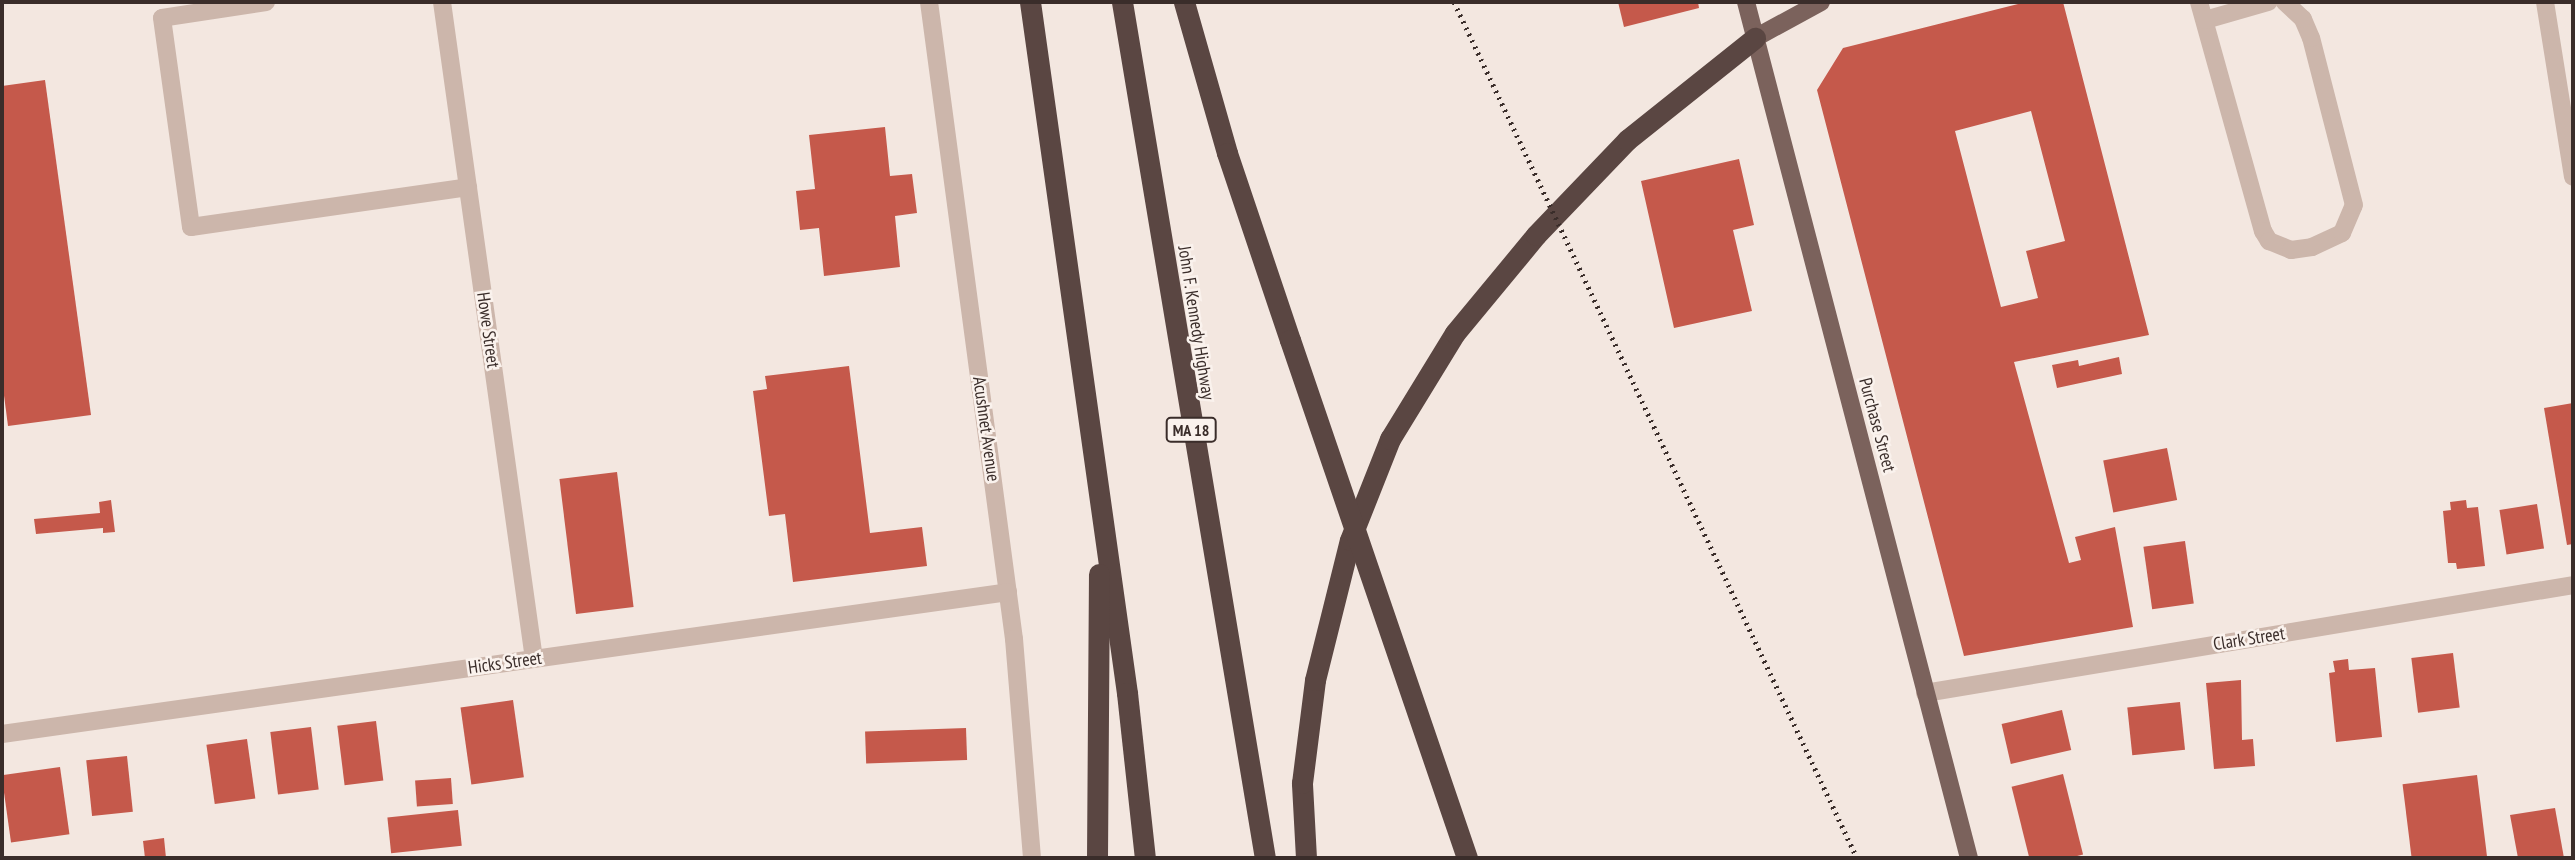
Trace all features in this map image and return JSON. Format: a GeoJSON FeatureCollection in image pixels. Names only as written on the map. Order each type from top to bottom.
{"type":"FeatureCollection","features":[{"type":"Feature","properties":{"kind":"highway"},"geometry":{"type":"LineString","coordinates":[[1030,2],[1136,759],[1144,858]]}},
{"type":"Feature","properties":{"kind":"highway","name":"John F. Kennedy Highway"},"geometry":{"type":"LineString","coordinates":[[1122,2],[1265,858]]}},
{"type":"Feature","properties":{"kind":"highway"},"geometry":{"type":"LineString","coordinates":[[1184,2],[1227,153],[1467,858]]}},
{"type":"Feature","properties":{"kind":"highway"},"geometry":{"type":"LineString","coordinates":[[1306,858],[1302,783],[1315,680],[1350,540],[1390,439],[1455,333],[1544,226],[1627,140],[1755,38]]}},
{"type":"Feature","properties":{"kind":"highway"},"geometry":{"type":"LineString","coordinates":[[1097,858],[1099,492]]}},
{"type":"Feature","properties":{"kind":"main road","name":"Purchase Street"},"geometry":{"type":"LineString","coordinates":[[1746,2],[1969,858]]}},
{"type":"Feature","properties":{"kind":"main road"},"geometry":{"type":"LineString","coordinates":[[1755,38],[1821,2]]}},
{"type":"Feature","properties":{"kind":"street"},"geometry":{"type":"LineString","coordinates":[[266,2],[162,18],[191,227],[468,187]]}},
{"type":"Feature","properties":{"kind":"street","name":"Howe Street"},"geometry":{"type":"LineString","coordinates":[[442,2],[534,659]]}},
{"type":"Feature","properties":{"kind":"street","name":"Acushnet Avenue"},"geometry":{"type":"LineString","coordinates":[[929,2],[1008,592],[1032,858]]}},
{"type":"Feature","properties":{"kind":"street"},"geometry":{"type":"LineString","coordinates":[[2199,2],[2263,230],[2269,241],[2281,247],[2312,247],[2342,233],[2354,205],[2311,38],[2303,19],[2286,2]]}},
{"type":"Feature","properties":{"kind":"street"},"geometry":{"type":"LineString","coordinates":[[2205,20],[2268,2]]}},
{"type":"Feature","properties":{"kind":"street"},"geometry":{"type":"LineString","coordinates":[[2545,2],[2573,177]]}},
{"type":"Feature","properties":{"kind":"street","name":"Clark Street"},"geometry":{"type":"LineString","coordinates":[[1925,693],[2573,585]]}},
{"type":"Feature","properties":{"kind":"street","name":"Hicks Street"},"geometry":{"type":"LineString","coordinates":[[2,734],[1008,592]]}},
{"type":"Feature","properties":{"kind":"building"},"geometry":{"type":"Polygon","coordinates":[[[1618,2],[1698,2],[1699,8],[1624,27],[1618,2]]]}},
{"type":"Feature","properties":{"kind":"building"},"geometry":{"type":"Polygon","coordinates":[[[2026,2],[2063,2],[2149,335],[2014,362],[2069,563],[2081,560],[2075,537],[2115,527],[2133,627],[1964,656],[1817,90],[1843,48],[2026,2]],[[2031,111],[1955,131],[2001,307],[2038,298],[2026,251],[2065,241],[2031,111]]]}},
{"type":"Feature","properties":{"kind":"building"},"geometry":{"type":"Polygon","coordinates":[[[45,80],[91,415],[8,426],[2,380],[2,86],[45,80]]]}},
{"type":"Feature","properties":{"kind":"building"},"geometry":{"type":"Polygon","coordinates":[[[885,127],[890,176],[912,174],[917,213],[895,216],[900,267],[824,276],[819,228],[800,230],[796,191],[815,189],[809,135],[885,127]]]}},
{"type":"Feature","properties":{"kind":"building"},"geometry":{"type":"Polygon","coordinates":[[[1739,159],[1754,225],[1733,230],[1752,311],[1674,328],[1641,181],[1739,159]]]}},
{"type":"Feature","properties":{"kind":"building"},"geometry":{"type":"Polygon","coordinates":[[[2119,357],[2122,374],[2057,388],[2052,365],[2078,360],[2079,366],[2119,357]]]}},
{"type":"Feature","properties":{"kind":"building"},"geometry":{"type":"Polygon","coordinates":[[[849,366],[870,533],[922,527],[927,566],[793,582],[785,514],[769,516],[753,391],[767,389],[765,376],[849,366]]]}},
{"type":"Feature","properties":{"kind":"building"},"geometry":{"type":"Polygon","coordinates":[[[2573,403],[2573,544],[2567,545],[2544,408],[2573,403]]]}},
{"type":"Feature","properties":{"kind":"building"},"geometry":{"type":"Polygon","coordinates":[[[2167,448],[2177,500],[2113,512],[2103,460],[2167,448]]]}},
{"type":"Feature","properties":{"kind":"building"},"geometry":{"type":"Polygon","coordinates":[[[617,472],[634,607],[576,614],[559,479],[617,472]]]}},
{"type":"Feature","properties":{"kind":"building"},"geometry":{"type":"Polygon","coordinates":[[[111,500],[115,532],[103,533],[103,528],[36,534],[34,519],[100,513],[99,502],[111,500]]]}},
{"type":"Feature","properties":{"kind":"building"},"geometry":{"type":"Polygon","coordinates":[[[2466,500],[2467,508],[2478,507],[2485,566],[2457,569],[2456,563],[2448,563],[2443,511],[2451,510],[2450,502],[2466,500]]]}},
{"type":"Feature","properties":{"kind":"building"},"geometry":{"type":"Polygon","coordinates":[[[2537,504],[2544,548],[2507,554],[2499,510],[2537,504]]]}},
{"type":"Feature","properties":{"kind":"building"},"geometry":{"type":"Polygon","coordinates":[[[2185,541],[2194,603],[2152,609],[2143,547],[2185,541]]]}},
{"type":"Feature","properties":{"kind":"building"},"geometry":{"type":"Polygon","coordinates":[[[2453,653],[2460,708],[2418,713],[2411,658],[2453,653]]]}},
{"type":"Feature","properties":{"kind":"building"},"geometry":{"type":"Polygon","coordinates":[[[2348,659],[2349,670],[2375,668],[2382,737],[2336,742],[2329,673],[2335,672],[2333,661],[2348,659]]]}},
{"type":"Feature","properties":{"kind":"building"},"geometry":{"type":"Polygon","coordinates":[[[2241,680],[2242,740],[2253,739],[2255,766],[2214,769],[2206,683],[2241,680]]]}},
{"type":"Feature","properties":{"kind":"building"},"geometry":{"type":"Polygon","coordinates":[[[513,700],[524,777],[471,785],[461,707],[513,700]]]}},
{"type":"Feature","properties":{"kind":"building"},"geometry":{"type":"Polygon","coordinates":[[[2180,702],[2185,750],[2132,755],[2127,708],[2180,702]]]}},
{"type":"Feature","properties":{"kind":"building"},"geometry":{"type":"Polygon","coordinates":[[[2062,710],[2071,750],[2011,764],[2002,724],[2062,710]]]}},
{"type":"Feature","properties":{"kind":"building"},"geometry":{"type":"Polygon","coordinates":[[[376,721],[383,781],[345,785],[337,726],[376,721]]]}},
{"type":"Feature","properties":{"kind":"building"},"geometry":{"type":"Polygon","coordinates":[[[311,727],[319,790],[278,795],[270,732],[311,727]]]}},
{"type":"Feature","properties":{"kind":"building"},"geometry":{"type":"Polygon","coordinates":[[[966,728],[967,760],[866,764],[865,732],[966,728]]]}},
{"type":"Feature","properties":{"kind":"building"},"geometry":{"type":"Polygon","coordinates":[[[247,739],[255,798],[215,804],[206,745],[247,739]]]}},
{"type":"Feature","properties":{"kind":"building"},"geometry":{"type":"Polygon","coordinates":[[[127,756],[133,812],[92,816],[86,760],[127,756]]]}},
{"type":"Feature","properties":{"kind":"building"},"geometry":{"type":"Polygon","coordinates":[[[60,767],[69,834],[11,843],[2,775],[60,767]]]}},
{"type":"Feature","properties":{"kind":"building"},"geometry":{"type":"Polygon","coordinates":[[[2063,774],[2083,855],[2069,858],[2029,858],[2012,787],[2063,774]]]}},
{"type":"Feature","properties":{"kind":"building"},"geometry":{"type":"Polygon","coordinates":[[[2477,775],[2487,858],[2412,858],[2403,784],[2477,775]]]}},
{"type":"Feature","properties":{"kind":"building"},"geometry":{"type":"Polygon","coordinates":[[[451,778],[453,804],[417,806],[415,781],[451,778]]]}},
{"type":"Feature","properties":{"kind":"building"},"geometry":{"type":"Polygon","coordinates":[[[2555,808],[2564,858],[2518,858],[2510,815],[2555,808]]]}},
{"type":"Feature","properties":{"kind":"building"},"geometry":{"type":"Polygon","coordinates":[[[458,810],[462,846],[391,853],[387,817],[458,810]]]}},
{"type":"Feature","properties":{"kind":"building"},"geometry":{"type":"Polygon","coordinates":[[[164,838],[166,858],[145,858],[143,841],[164,838]]]}},
{"type":"Feature","properties":{"kind":"railway"},"geometry":{"type":"LineString","coordinates":[[1454,2],[1857,858]]}}]}
